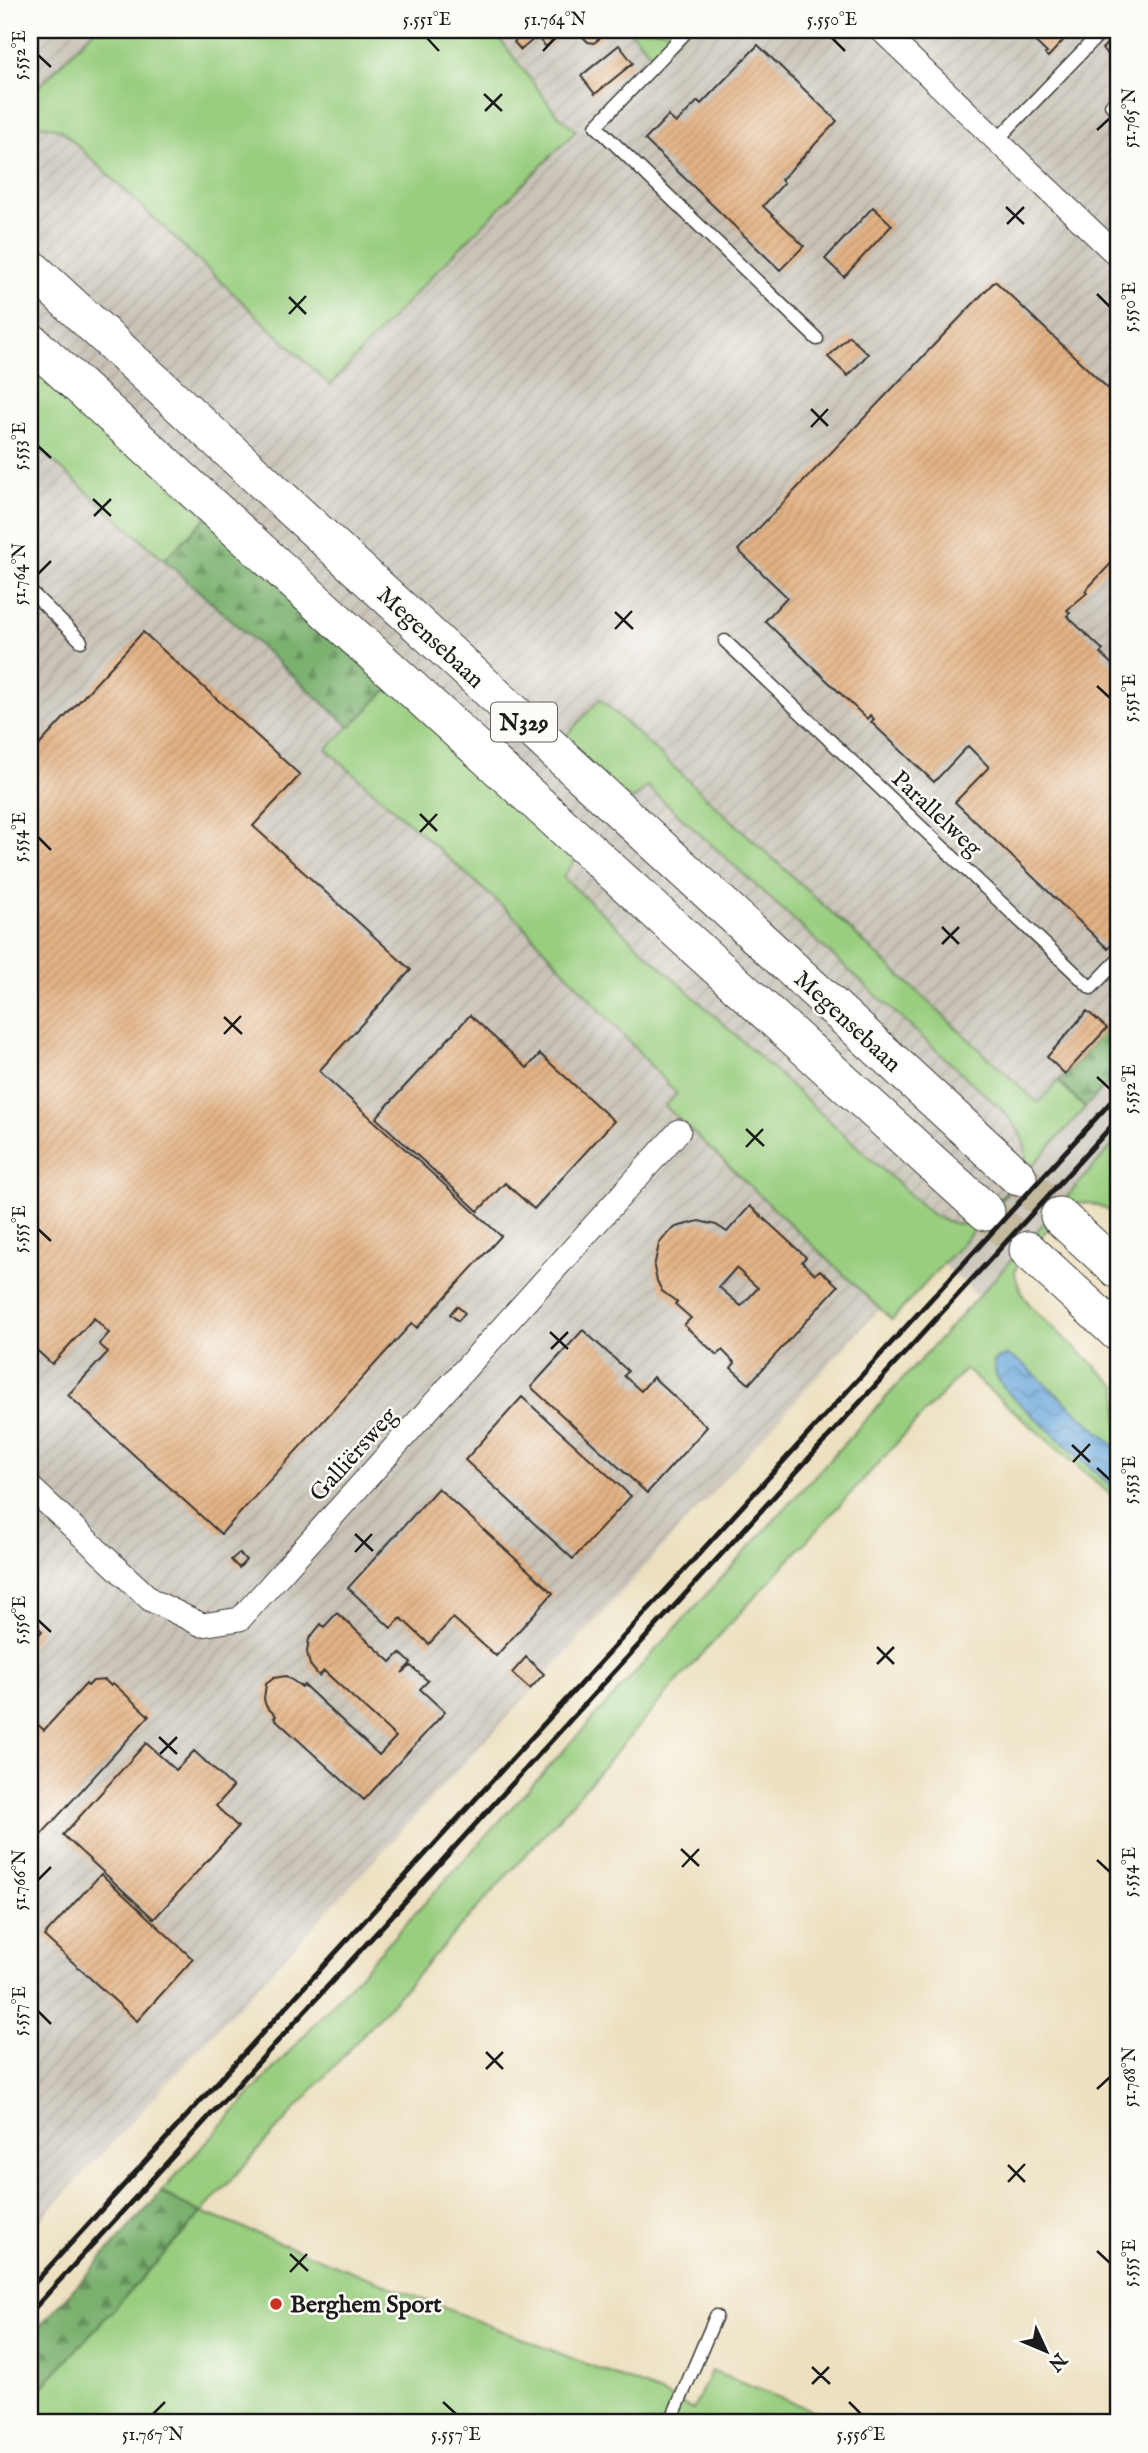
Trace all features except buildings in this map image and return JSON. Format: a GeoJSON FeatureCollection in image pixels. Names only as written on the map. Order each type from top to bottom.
{"type":"FeatureCollection","features":[{"type":"Feature","properties":{"kind":"main road","name":"Megensebaan"},"geometry":{"type":"LineString","coordinates":[[30,267],[1018,1177]]}},
{"type":"Feature","properties":{"kind":"main road","name":"Megensebaan"},"geometry":{"type":"LineString","coordinates":[[30,341],[986,1212]]}},
{"type":"Feature","properties":{"kind":"main road"},"geometry":{"type":"LineString","coordinates":[[1059,1216],[1118,1270]]}},
{"type":"Feature","properties":{"kind":"main road"},"geometry":{"type":"LineString","coordinates":[[1028,1250],[1118,1333]]}},
{"type":"Feature","properties":{"kind":"street"},"geometry":{"type":"LineString","coordinates":[[881,30],[1118,256]]}},
{"type":"Feature","properties":{"kind":"street","name":"Galliërsweg"},"geometry":{"type":"LineString","coordinates":[[30,1487],[151,1600],[202,1625],[240,1619],[679,1131]]}},
{"type":"Feature","properties":{"kind":"lane"},"geometry":{"type":"LineString","coordinates":[[688,30],[596,126],[817,340]]}},
{"type":"Feature","properties":{"kind":"lane"},"geometry":{"type":"LineString","coordinates":[[997,140],[1102,30]]}},
{"type":"Feature","properties":{"kind":"lane"},"geometry":{"type":"LineString","coordinates":[[30,591],[81,640]]}},
{"type":"Feature","properties":{"kind":"lane","name":"Parallelweg"},"geometry":{"type":"LineString","coordinates":[[725,641],[1091,988],[1118,960]]}},
{"type":"Feature","properties":{"kind":"lane"},"geometry":{"type":"LineString","coordinates":[[670,2423],[716,2316]]}},
{"type":"Feature","properties":{"kind":"shaded area"},"geometry":{"type":"Polygon","coordinates":[[[30,30],[1118,30],[1118,1046],[1027,1146],[1026,1164],[1018,1177],[986,1212],[973,1223],[956,1224],[549,1672],[30,2231],[30,30]]]}},
{"type":"Feature","properties":{"kind":"shaded area"},"geometry":{"type":"Polygon","coordinates":[[[1118,1071],[1118,1139],[978,1296],[943,1265],[1118,1071]]]}},
{"type":"Feature","properties":{"kind":"green space"},"geometry":{"type":"Polygon","coordinates":[[[94,30],[493,30],[556,113],[576,131],[427,281],[330,385],[61,130],[30,125],[30,96],[94,30]]]}},
{"type":"Feature","properties":{"kind":"green space"},"geometry":{"type":"Polygon","coordinates":[[[629,30],[684,30],[655,58],[629,30]]]}},
{"type":"Feature","properties":{"kind":"green space"},"geometry":{"type":"Polygon","coordinates":[[[30,358],[207,517],[164,560],[30,441],[30,358]]]}},
{"type":"Feature","properties":{"kind":"green space"},"geometry":{"type":"Polygon","coordinates":[[[207,517],[393,684],[350,727],[164,560],[207,517]]]}},
{"type":"Feature","properties":{"kind":"green space"},"geometry":{"type":"Polygon","coordinates":[[[393,684],[577,857],[563,877],[931,1214],[960,1224],[978,1220],[1022,1170],[1026,1157],[1025,1144],[1017,1129],[1003,1111],[647,786],[630,800],[563,739],[600,699],[1038,1103],[1058,1081],[1085,1108],[892,1320],[665,1106],[677,1094],[518,920],[326,749],[393,684]]]}},
{"type":"Feature","properties":{"kind":"green space"},"geometry":{"type":"Polygon","coordinates":[[[1118,1016],[1118,1071],[1085,1108],[1059,1081],[1118,1016]]]}},
{"type":"Feature","properties":{"kind":"green space"},"geometry":{"type":"Polygon","coordinates":[[[1118,1139],[1118,1217],[1094,1204],[1081,1203],[1068,1207],[1019,1260],[1015,1272],[1024,1297],[1036,1312],[1118,1387],[1118,1501],[965,1369],[683,1675],[559,1818],[202,2212],[665,2395],[693,2410],[711,2371],[845,2423],[30,2423],[30,2400],[201,2213],[161,2192],[996,1277],[1118,1139]]]}},
{"type":"Feature","properties":{"kind":"green space"},"geometry":{"type":"Polygon","coordinates":[[[161,2193],[202,2213],[30,2400],[30,2337],[161,2193]]]}},
{"type":"Feature","properties":{"kind":"water"},"geometry":{"type":"Polygon","coordinates":[[[1005,1355],[1021,1362],[1118,1449],[1118,1492],[1008,1393],[996,1376],[994,1361],[1005,1355]]]}},
{"type":"Feature","properties":{"kind":"tunnel"},"geometry":{"type":"LineString","coordinates":[[1018,1177],[1059,1216]]}},
{"type":"Feature","properties":{"kind":"tunnel"},"geometry":{"type":"LineString","coordinates":[[986,1212],[1028,1250]]}},
{"type":"Feature","properties":{"kind":"railway"},"geometry":{"type":"LineString","coordinates":[[30,2288],[1118,1094]]}},
{"type":"Feature","properties":{"kind":"railway"},"geometry":{"type":"LineString","coordinates":[[30,2313],[1118,1119]]}},
{"type":"Feature","properties":{"kind":"place","name":"Berghem Sport"},"geometry":{"type":"Point","coordinates":[276,2304]}}]}
